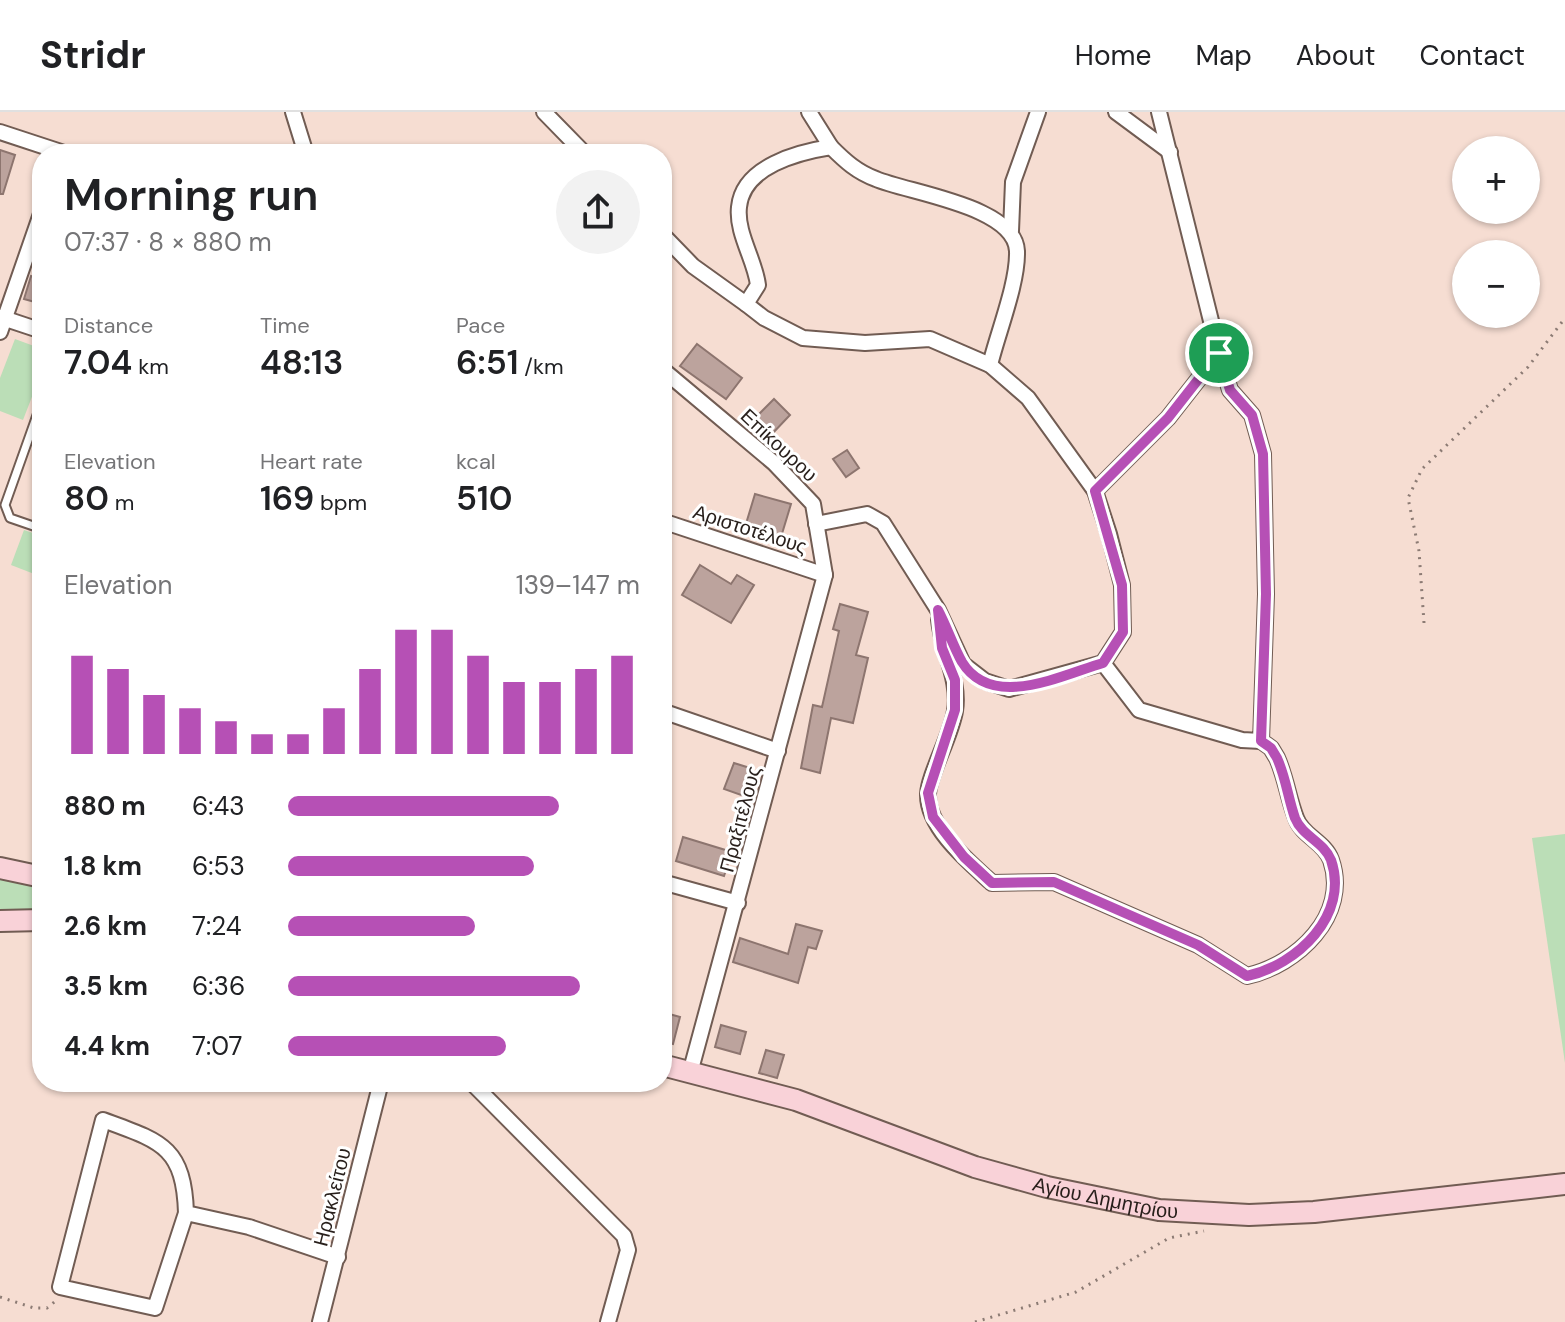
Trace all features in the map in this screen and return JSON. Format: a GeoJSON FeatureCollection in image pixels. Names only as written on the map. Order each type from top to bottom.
{"type":"FeatureCollection","features":[{"type":"Feature","properties":{"kind":"street"},"geometry":{"type":"LineString","coordinates":[[293,112],[303,144]]}},
{"type":"Feature","properties":{"kind":"street"},"geometry":{"type":"LineString","coordinates":[[544,112],[575,144]]}},
{"type":"Feature","properties":{"kind":"street"},"geometry":{"type":"LineString","coordinates":[[809,112],[831,147],[854,169],[877,180],[983,212],[1011,231]]}},
{"type":"Feature","properties":{"kind":"street"},"geometry":{"type":"LineString","coordinates":[[990,365],[1017,250],[1011,231],[1013,182],[1038,112]]}},
{"type":"Feature","properties":{"kind":"street"},"geometry":{"type":"LineString","coordinates":[[1116,112],[1170,152]]}},
{"type":"Feature","properties":{"kind":"street"},"geometry":{"type":"LineString","coordinates":[[1159,112],[1230,390],[1252,415],[1263,454],[1266,594],[1261,741]]}},
{"type":"Feature","properties":{"kind":"street"},"geometry":{"type":"LineString","coordinates":[[0,132],[37,144]]}},
{"type":"Feature","properties":{"kind":"street"},"geometry":{"type":"LineString","coordinates":[[746,304],[758,285],[739,208],[747,187],[769,167],[798,152],[831,147]]}},
{"type":"Feature","properties":{"kind":"street"},"geometry":{"type":"LineString","coordinates":[[32,239],[2,322],[32,329]]}},
{"type":"Feature","properties":{"kind":"street"},"geometry":{"type":"LineString","coordinates":[[672,244],[693,266],[764,318],[803,338],[865,343],[930,339],[990,365],[1028,398],[1095,491],[1122,585],[1123,632],[1103,663],[1009,689],[985,681],[963,664],[938,610],[883,523],[867,514],[816,524]]}},
{"type":"Feature","properties":{"kind":"street"},"geometry":{"type":"LineString","coordinates":[[1095,491],[1168,418],[1219,353]]}},
{"type":"Feature","properties":{"kind":"street","name":"Επίκουρου"},"geometry":{"type":"LineString","coordinates":[[672,377],[774,463],[813,504],[825,575]]}},
{"type":"Feature","properties":{"kind":"street","name":"Αριστοτέλους"},"geometry":{"type":"LineString","coordinates":[[672,524],[825,575]]}},
{"type":"Feature","properties":{"kind":"street","name":"Πραξιτέλους"},"geometry":{"type":"LineString","coordinates":[[690,1073],[825,575]]}},
{"type":"Feature","properties":{"kind":"street"},"geometry":{"type":"LineString","coordinates":[[938,610],[942,648],[955,680],[955,710],[928,793],[933,817],[964,857],[992,883],[1054,882],[1198,945],[1247,976],[1260,973],[1312,941],[1331,911],[1335,883],[1330,858],[1303,831],[1271,748],[1261,741],[1242,740],[1139,710],[1103,663]]}},
{"type":"Feature","properties":{"kind":"street"},"geometry":{"type":"LineString","coordinates":[[672,714],[778,751]]}},
{"type":"Feature","properties":{"kind":"street"},"geometry":{"type":"LineString","coordinates":[[0,868],[32,875]]}},
{"type":"Feature","properties":{"kind":"street"},"geometry":{"type":"LineString","coordinates":[[672,885],[738,903]]}},
{"type":"Feature","properties":{"kind":"street"},"geometry":{"type":"LineString","coordinates":[[0,921],[32,920]]}},
{"type":"Feature","properties":{"kind":"street","name":"Αγίου Δημητρίου"},"geometry":{"type":"LineString","coordinates":[[672,1068],[796,1100],[975,1167],[1047,1187],[1159,1210],[1249,1215],[1314,1212],[1565,1184]]}},
{"type":"Feature","properties":{"kind":"street","name":"Ηρακλείτου"},"geometry":{"type":"LineString","coordinates":[[320,1322],[379,1092]]}},
{"type":"Feature","properties":{"kind":"street"},"geometry":{"type":"LineString","coordinates":[[481,1092],[624,1236],[626,1259],[608,1322]]}},
{"type":"Feature","properties":{"kind":"street"},"geometry":{"type":"LineString","coordinates":[[103,1120],[165,1146],[181,1170],[186,1213],[155,1308],[60,1287],[103,1120]]}},
{"type":"Feature","properties":{"kind":"street"},"geometry":{"type":"LineString","coordinates":[[186,1213],[249,1227],[338,1257]]}},
{"type":"Feature","properties":{"kind":"lane"},"geometry":{"type":"LineString","coordinates":[[32,429],[5,505],[10,518],[32,526]]}},
{"type":"Feature","properties":{"kind":"path"},"geometry":{"type":"LineString","coordinates":[[1424,623],[1419,551],[1408,498],[1422,469],[1528,367],[1565,318]]}},
{"type":"Feature","properties":{"kind":"path"},"geometry":{"type":"LineString","coordinates":[[975,1322],[1076,1292],[1169,1238],[1206,1230]]}},
{"type":"Feature","properties":{"kind":"path"},"geometry":{"type":"LineString","coordinates":[[0,1297],[34,1308],[47,1308],[58,1300],[60,1287]]}},
{"type":"Feature","properties":{"kind":"green space"},"geometry":{"type":"Polygon","coordinates":[[[15,339],[32,345],[32,397],[23,420],[0,411],[0,378],[15,339]]]}},
{"type":"Feature","properties":{"kind":"green space"},"geometry":{"type":"Polygon","coordinates":[[[24,530],[32,533],[32,573],[11,565],[24,530]]]}},
{"type":"Feature","properties":{"kind":"green space"},"geometry":{"type":"Polygon","coordinates":[[[1565,834],[1565,1063],[1532,838],[1565,834]]]}},
{"type":"Feature","properties":{"kind":"green space"},"geometry":{"type":"Polygon","coordinates":[[[0,876],[32,883],[32,909],[0,910],[0,876]]]}},
{"type":"Feature","properties":{"kind":"building"},"geometry":{"type":"Polygon","coordinates":[[[0,150],[15,155],[3,194],[0,194],[0,150]]]}},
{"type":"Feature","properties":{"kind":"building"},"geometry":{"type":"Polygon","coordinates":[[[31,276],[32,301],[24,299],[31,276]]]}},
{"type":"Feature","properties":{"kind":"building"},"geometry":{"type":"Polygon","coordinates":[[[697,344],[742,378],[726,399],[680,366],[697,344]]]}},
{"type":"Feature","properties":{"kind":"building"},"geometry":{"type":"Polygon","coordinates":[[[774,399],[790,415],[771,435],[755,418],[774,399]]]}},
{"type":"Feature","properties":{"kind":"building"},"geometry":{"type":"Polygon","coordinates":[[[847,450],[859,468],[846,477],[833,459],[847,450]]]}},
{"type":"Feature","properties":{"kind":"building"},"geometry":{"type":"Polygon","coordinates":[[[755,494],[791,504],[781,537],[745,527],[755,494]]]}},
{"type":"Feature","properties":{"kind":"building"},"geometry":{"type":"Polygon","coordinates":[[[700,565],[731,584],[737,575],[754,585],[731,623],[682,595],[700,565]]]}},
{"type":"Feature","properties":{"kind":"building"},"geometry":{"type":"Polygon","coordinates":[[[840,604],[868,612],[856,655],[868,658],[853,723],[831,718],[820,773],[801,768],[813,705],[822,707],[839,631],[833,629],[840,604]]]}},
{"type":"Feature","properties":{"kind":"building"},"geometry":{"type":"Polygon","coordinates":[[[734,763],[753,769],[744,796],[724,789],[734,763]]]}},
{"type":"Feature","properties":{"kind":"building"},"geometry":{"type":"Polygon","coordinates":[[[683,837],[732,852],[724,876],[676,861],[683,837]]]}},
{"type":"Feature","properties":{"kind":"building"},"geometry":{"type":"Polygon","coordinates":[[[796,924],[822,931],[816,949],[808,947],[798,983],[733,962],[740,938],[788,954],[796,924]]]}},
{"type":"Feature","properties":{"kind":"building"},"geometry":{"type":"Polygon","coordinates":[[[672,1015],[680,1017],[672,1044],[672,1015]]]}},
{"type":"Feature","properties":{"kind":"building"},"geometry":{"type":"Polygon","coordinates":[[[721,1025],[746,1032],[740,1054],[715,1047],[721,1025]]]}},
{"type":"Feature","properties":{"kind":"building"},"geometry":{"type":"Polygon","coordinates":[[[766,1050],[784,1055],[777,1078],[759,1073],[766,1050]]]}},
{"type":"Feature","properties":{"kind":"route"},"geometry":{"type":"LineString","coordinates":[[1219,353],[1230,390],[1252,415],[1263,454],[1266,594],[1261,741],[1271,748],[1277,758],[1288,784],[1295,817],[1303,831],[1319,843],[1330,858],[1335,883],[1331,911],[1312,941],[1260,973],[1247,976],[1198,945],[1054,882],[992,883],[964,857],[933,817],[928,793],[955,710],[955,680],[942,648],[938,610],[963,664],[985,681],[1009,689],[1103,663],[1123,632],[1122,585],[1095,491],[1168,418],[1219,353]]}}]}
